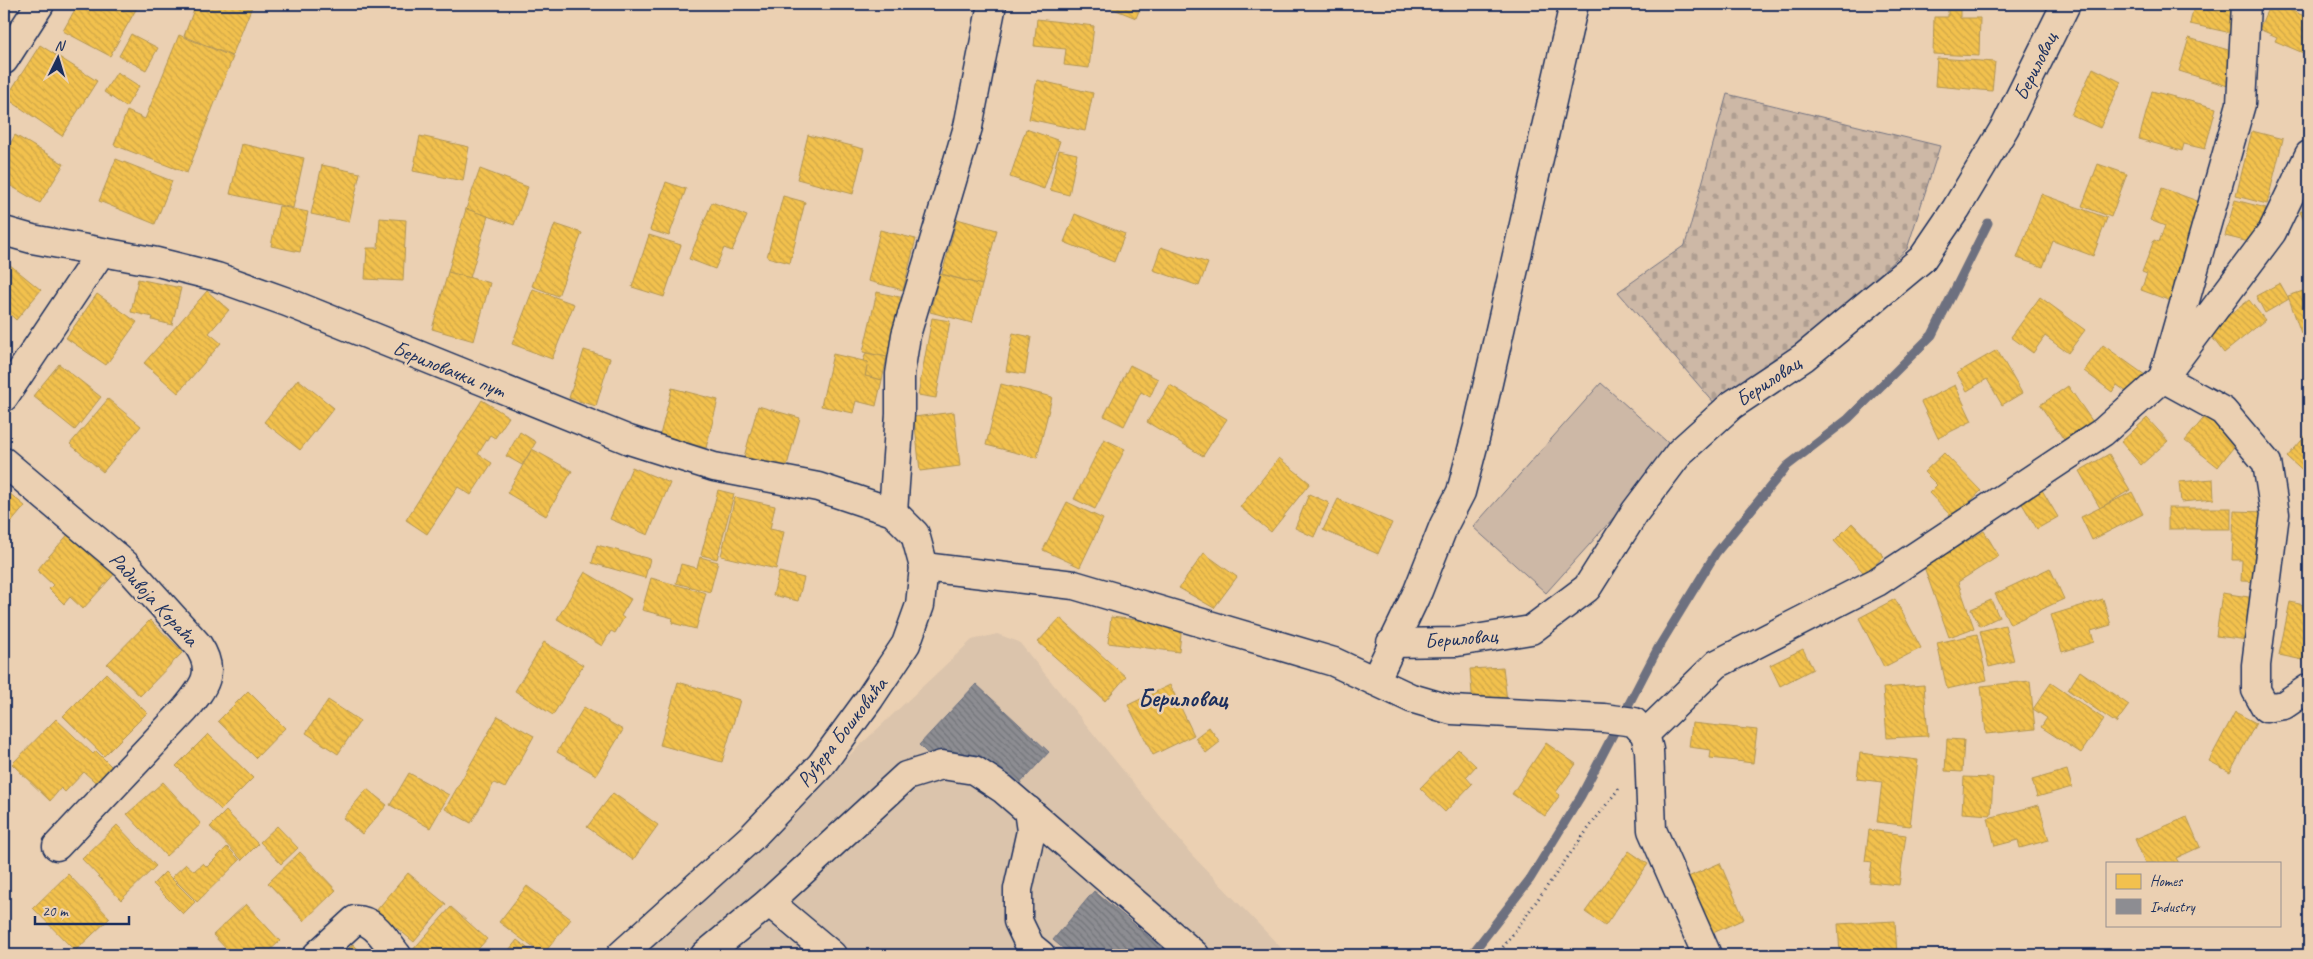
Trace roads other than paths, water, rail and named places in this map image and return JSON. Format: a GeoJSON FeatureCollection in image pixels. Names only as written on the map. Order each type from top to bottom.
{"type":"FeatureCollection","features":[{"type":"Feature","properties":{"kind":"street"},"geometry":{"type":"LineString","coordinates":[[4,60],[40,4]]}},
{"type":"Feature","properties":{"kind":"street"},"geometry":{"type":"LineString","coordinates":[[893,512],[900,414],[900,374],[906,335],[968,128],[992,4]]}},
{"type":"Feature","properties":{"kind":"street"},"geometry":{"type":"LineString","coordinates":[[1375,681],[1391,643],[1418,591],[1444,525],[1461,492],[1478,427],[1574,4]]}},
{"type":"Feature","properties":{"kind":"street","name":"Бериловац"},"geometry":{"type":"LineString","coordinates":[[1391,643],[1458,642],[1531,630],[1587,588],[1635,512],[1680,452],[1732,405],[1804,357],[1922,260],[1956,209],[2005,127],[2066,4]]}},
{"type":"Feature","properties":{"kind":"street"},"geometry":{"type":"LineString","coordinates":[[2163,378],[2240,104],[2246,4]]}},
{"type":"Feature","properties":{"kind":"street"},"geometry":{"type":"LineString","coordinates":[[1642,735],[1717,664],[1876,582],[2103,432],[2163,378],[2272,232],[2309,155]]}},
{"type":"Feature","properties":{"kind":"street","name":"Бериловачки пут"},"geometry":{"type":"LineString","coordinates":[[4,231],[32,239],[157,262],[218,277],[287,302],[629,440],[714,467],[818,487],[893,512]]}},
{"type":"Feature","properties":{"kind":"street"},"geometry":{"type":"LineString","coordinates":[[4,397],[101,252]]}},
{"type":"Feature","properties":{"kind":"street"},"geometry":{"type":"LineString","coordinates":[[2163,378],[2222,411],[2267,463],[2275,514],[2256,665],[2256,690],[2266,708],[2284,705],[2309,688]]}},
{"type":"Feature","properties":{"kind":"street","name":"Радивоја Кораћа"},"geometry":{"type":"LineString","coordinates":[[4,462],[126,565],[198,645],[205,655],[208,669],[202,688],[184,711],[57,846]]}},
{"type":"Feature","properties":{"kind":"street","name":"Руђера Бошковића"},"geometry":{"type":"LineString","coordinates":[[622,955],[753,836],[821,765],[906,644],[920,605],[924,567],[915,534],[893,512]]}},
{"type":"Feature","properties":{"kind":"street"},"geometry":{"type":"LineString","coordinates":[[924,567],[1074,585],[1334,662],[1411,698],[1452,710],[1604,718],[1642,735]]}},
{"type":"Feature","properties":{"kind":"street"},"geometry":{"type":"LineString","coordinates":[[1642,735],[1652,830],[1707,955]]}},
{"type":"Feature","properties":{"kind":"street"},"geometry":{"type":"LineString","coordinates":[[705,955],[769,902],[906,776],[942,765],[974,770],[1003,789],[1195,955]]}},
{"type":"Feature","properties":{"kind":"street"},"geometry":{"type":"LineString","coordinates":[[1028,810],[1031,831],[1018,889],[1018,921],[1030,946],[1041,955]]}},
{"type":"Feature","properties":{"kind":"street"},"geometry":{"type":"LineString","coordinates":[[769,902],[832,955]]}},
{"type":"Feature","properties":{"kind":"street"},"geometry":{"type":"LineString","coordinates":[[317,955],[355,920],[362,919],[378,930],[398,955]]}},
{"type":"Feature","properties":{"kind":"waterway"},"geometry":{"type":"LineString","coordinates":[[1471,955],[1530,879],[1581,796],[1658,648],[1716,553],[1787,466],[1848,419],[1932,335],[1988,223]]}},
{"type":"Feature","properties":{"kind":"district","name":"Бериловац"},"geometry":{"type":"Point","coordinates":[1183,698]}}]}
